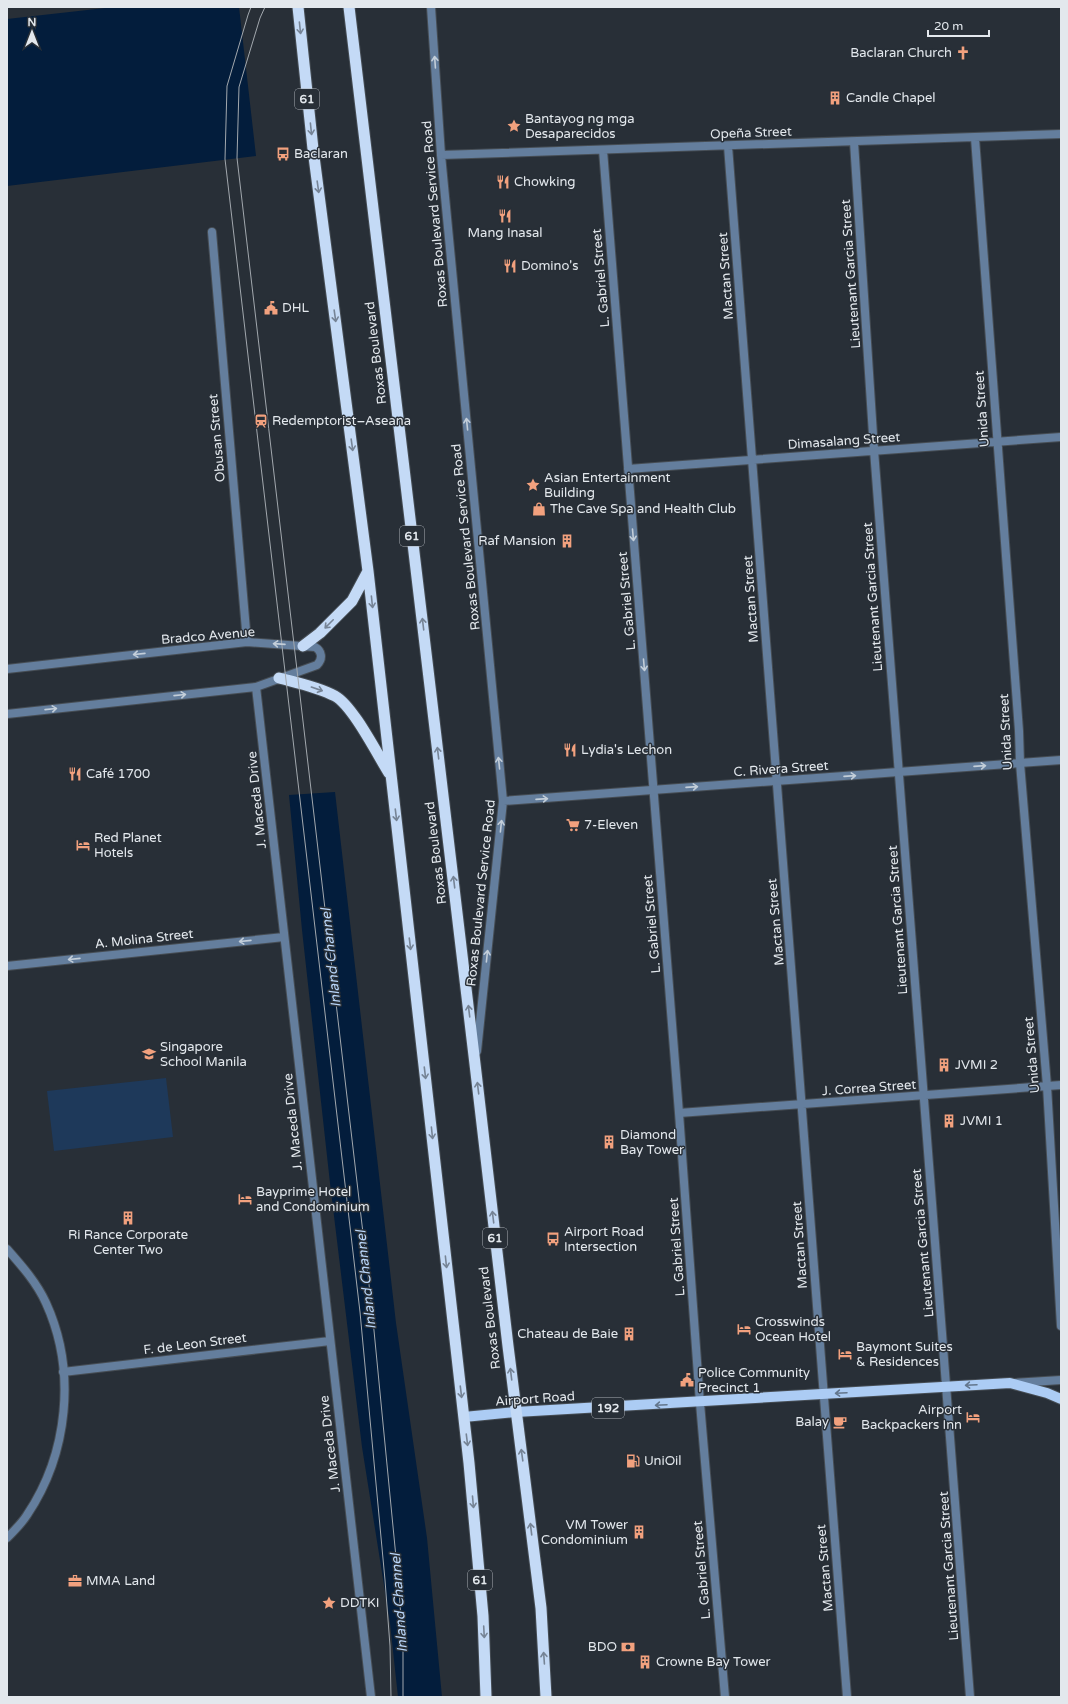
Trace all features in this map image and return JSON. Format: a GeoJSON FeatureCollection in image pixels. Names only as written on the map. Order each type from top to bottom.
{"type":"FeatureCollection","features":[{"type":"Feature","properties":{"kind":"highway","name":"61"},"geometry":{"type":"LineString","coordinates":[[298,7],[314,156],[368,571],[464,1417],[483,1616],[486,1697]]}},
{"type":"Feature","properties":{"kind":"highway","name":"Roxas Boulevard"},"geometry":{"type":"LineString","coordinates":[[349,7],[516,1412],[541,1608],[546,1697]]}},
{"type":"Feature","properties":{"kind":"highway"},"geometry":{"type":"LineString","coordinates":[[303,646],[320,633],[352,601],[368,571]]}},
{"type":"Feature","properties":{"kind":"highway"},"geometry":{"type":"LineString","coordinates":[[279,678],[318,689],[336,697],[350,710],[391,776]]}},
{"type":"Feature","properties":{"kind":"main road","name":"Airport Road"},"geometry":{"type":"LineString","coordinates":[[464,1417],[516,1412],[700,1403],[1010,1383],[1047,1393],[1061,1399]]}},
{"type":"Feature","properties":{"kind":"street","name":"Roxas Boulevard Service Road"},"geometry":{"type":"LineString","coordinates":[[431,7],[441,155],[503,802],[475,1064]]}},
{"type":"Feature","properties":{"kind":"street","name":"Opeña Street"},"geometry":{"type":"LineString","coordinates":[[441,155],[1061,134]]}},
{"type":"Feature","properties":{"kind":"street","name":"Unida Street"},"geometry":{"type":"LineString","coordinates":[[975,138],[996,442],[1019,731],[1020,763],[1047,1086],[1061,1326]]}},
{"type":"Feature","properties":{"kind":"street","name":"Lieutenant Garcia Street"},"geometry":{"type":"LineString","coordinates":[[854,142],[874,450],[898,772],[923,1096],[948,1386],[970,1697]]}},
{"type":"Feature","properties":{"kind":"street","name":"Mactan Street"},"geometry":{"type":"LineString","coordinates":[[728,146],[847,1697]]}},
{"type":"Feature","properties":{"kind":"street","name":"L. Gabriel Street"},"geometry":{"type":"LineString","coordinates":[[603,150],[654,790],[700,1403],[725,1697]]}},
{"type":"Feature","properties":{"kind":"street","name":"Obusan Street"},"geometry":{"type":"LineString","coordinates":[[212,232],[247,642]]}},
{"type":"Feature","properties":{"kind":"street","name":"Dimasalang Street"},"geometry":{"type":"LineString","coordinates":[[628,469],[1061,437]]}},
{"type":"Feature","properties":{"kind":"street","name":"Bradco Avenue"},"geometry":{"type":"LineString","coordinates":[[7,669],[247,642],[315,646],[319,650],[321,658],[317,666],[256,687],[7,714]]}},
{"type":"Feature","properties":{"kind":"street","name":"J. Maceda Drive"},"geometry":{"type":"LineString","coordinates":[[256,687],[371,1697]]}},
{"type":"Feature","properties":{"kind":"street","name":"C. Rivera Street"},"geometry":{"type":"LineString","coordinates":[[503,802],[1061,760]]}},
{"type":"Feature","properties":{"kind":"street","name":"A. Molina Street"},"geometry":{"type":"LineString","coordinates":[[7,966],[284,936]]}},
{"type":"Feature","properties":{"kind":"street","name":"J. Correa Street"},"geometry":{"type":"LineString","coordinates":[[679,1113],[1061,1085]]}},
{"type":"Feature","properties":{"kind":"street"},"geometry":{"type":"LineString","coordinates":[[7,1249],[26,1271],[46,1303],[59,1338],[63,1372],[65,1414],[57,1452],[46,1481],[27,1516],[7,1538]]}},
{"type":"Feature","properties":{"kind":"street","name":"F. de Leon Street"},"geometry":{"type":"LineString","coordinates":[[63,1372],[330,1341]]}},
{"type":"Feature","properties":{"kind":"street"},"geometry":{"type":"LineString","coordinates":[[1010,1383],[1061,1380]]}},
{"type":"Feature","properties":{"kind":"shaded area"},"geometry":{"type":"Polygon","coordinates":[[[166,1078],[173,1137],[54,1151],[47,1091],[166,1078]]]}},
{"type":"Feature","properties":{"kind":"water"},"geometry":{"type":"Polygon","coordinates":[[[114,7],[239,7],[256,156],[7,186],[7,19],[114,7]]]}},
{"type":"Feature","properties":{"kind":"water","name":"Inland Channel"},"geometry":{"type":"Polygon","coordinates":[[[335,792],[396,1323],[427,1538],[442,1697],[398,1697],[390,1623],[362,1447],[330,1183],[302,930],[289,795],[335,792]]]}},
{"type":"Feature","properties":{"kind":"tram line"},"geometry":{"type":"LineString","coordinates":[[251,7],[227,86],[225,159],[360,1312],[385,1580],[390,1646],[391,1697]]}},
{"type":"Feature","properties":{"kind":"tram line"},"geometry":{"type":"LineString","coordinates":[[265,7],[260,18],[239,87],[237,158],[372,1310],[398,1578],[403,1645],[403,1697]]}},
{"type":"Feature","properties":{"kind":"place","name":"Baclaran Church"},"geometry":{"type":"Point","coordinates":[963,53]}},
{"type":"Feature","properties":{"kind":"place","name":"Candle Chapel"},"geometry":{"type":"Point","coordinates":[835,98]}},
{"type":"Feature","properties":{"kind":"place","name":"Bantayog ng mga Desaparecidos"},"geometry":{"type":"Point","coordinates":[514,126]}},
{"type":"Feature","properties":{"kind":"place","name":"Baclaran"},"geometry":{"type":"Point","coordinates":[283,154]}},
{"type":"Feature","properties":{"kind":"place","name":"Chowking"},"geometry":{"type":"Point","coordinates":[503,182]}},
{"type":"Feature","properties":{"kind":"place","name":"Mang Inasal"},"geometry":{"type":"Point","coordinates":[505,216]}},
{"type":"Feature","properties":{"kind":"place","name":"Domino's"},"geometry":{"type":"Point","coordinates":[510,266]}},
{"type":"Feature","properties":{"kind":"place","name":"DHL"},"geometry":{"type":"Point","coordinates":[271,308]}},
{"type":"Feature","properties":{"kind":"place","name":"Redemptorist–Aseana"},"geometry":{"type":"Point","coordinates":[261,421]}},
{"type":"Feature","properties":{"kind":"place","name":"Asian Entertainment Building"},"geometry":{"type":"Point","coordinates":[533,485]}},
{"type":"Feature","properties":{"kind":"place","name":"The Cave Spa and Health Club"},"geometry":{"type":"Point","coordinates":[539,509]}},
{"type":"Feature","properties":{"kind":"place","name":"Raf Mansion"},"geometry":{"type":"Point","coordinates":[567,541]}},
{"type":"Feature","properties":{"kind":"place","name":"Lydia's Lechon"},"geometry":{"type":"Point","coordinates":[570,750]}},
{"type":"Feature","properties":{"kind":"place","name":"Café 1700"},"geometry":{"type":"Point","coordinates":[75,774]}},
{"type":"Feature","properties":{"kind":"place","name":"7-Eleven"},"geometry":{"type":"Point","coordinates":[573,825]}},
{"type":"Feature","properties":{"kind":"place","name":"Red Planet Hotels"},"geometry":{"type":"Point","coordinates":[83,845]}},
{"type":"Feature","properties":{"kind":"place","name":"Singapore School Manila"},"geometry":{"type":"Point","coordinates":[149,1054]}},
{"type":"Feature","properties":{"kind":"place","name":"JVMI 2"},"geometry":{"type":"Point","coordinates":[944,1065]}},
{"type":"Feature","properties":{"kind":"place","name":"JVMI 1"},"geometry":{"type":"Point","coordinates":[949,1121]}},
{"type":"Feature","properties":{"kind":"place","name":"Diamond Bay Tower"},"geometry":{"type":"Point","coordinates":[609,1142]}},
{"type":"Feature","properties":{"kind":"place","name":"Bayprime Hotel and Condominium"},"geometry":{"type":"Point","coordinates":[245,1199]}},
{"type":"Feature","properties":{"kind":"place","name":"Ri Rance Corporate Center Two"},"geometry":{"type":"Point","coordinates":[128,1218]}},
{"type":"Feature","properties":{"kind":"place","name":"Airport Road Intersection"},"geometry":{"type":"Point","coordinates":[553,1239]}},
{"type":"Feature","properties":{"kind":"place","name":"Crosswinds Ocean Hotel"},"geometry":{"type":"Point","coordinates":[744,1329]}},
{"type":"Feature","properties":{"kind":"place","name":"Chateau de Baie"},"geometry":{"type":"Point","coordinates":[629,1334]}},
{"type":"Feature","properties":{"kind":"place","name":"Baymont Suites & Residences"},"geometry":{"type":"Point","coordinates":[845,1354]}},
{"type":"Feature","properties":{"kind":"place","name":"Police Community Precinct 1"},"geometry":{"type":"Point","coordinates":[687,1380]}},
{"type":"Feature","properties":{"kind":"place","name":"Airport Backpackers Inn"},"geometry":{"type":"Point","coordinates":[973,1417]}},
{"type":"Feature","properties":{"kind":"place","name":"Balay"},"geometry":{"type":"Point","coordinates":[840,1422]}},
{"type":"Feature","properties":{"kind":"place","name":"UniOil"},"geometry":{"type":"Point","coordinates":[633,1461]}},
{"type":"Feature","properties":{"kind":"place","name":"VM Tower Condominium"},"geometry":{"type":"Point","coordinates":[639,1532]}},
{"type":"Feature","properties":{"kind":"place","name":"MMA Land"},"geometry":{"type":"Point","coordinates":[75,1581]}},
{"type":"Feature","properties":{"kind":"place","name":"DDTKI"},"geometry":{"type":"Point","coordinates":[329,1603]}},
{"type":"Feature","properties":{"kind":"place","name":"BDO"},"geometry":{"type":"Point","coordinates":[628,1647]}},
{"type":"Feature","properties":{"kind":"place","name":"Crowne Bay Tower"},"geometry":{"type":"Point","coordinates":[645,1662]}}]}
